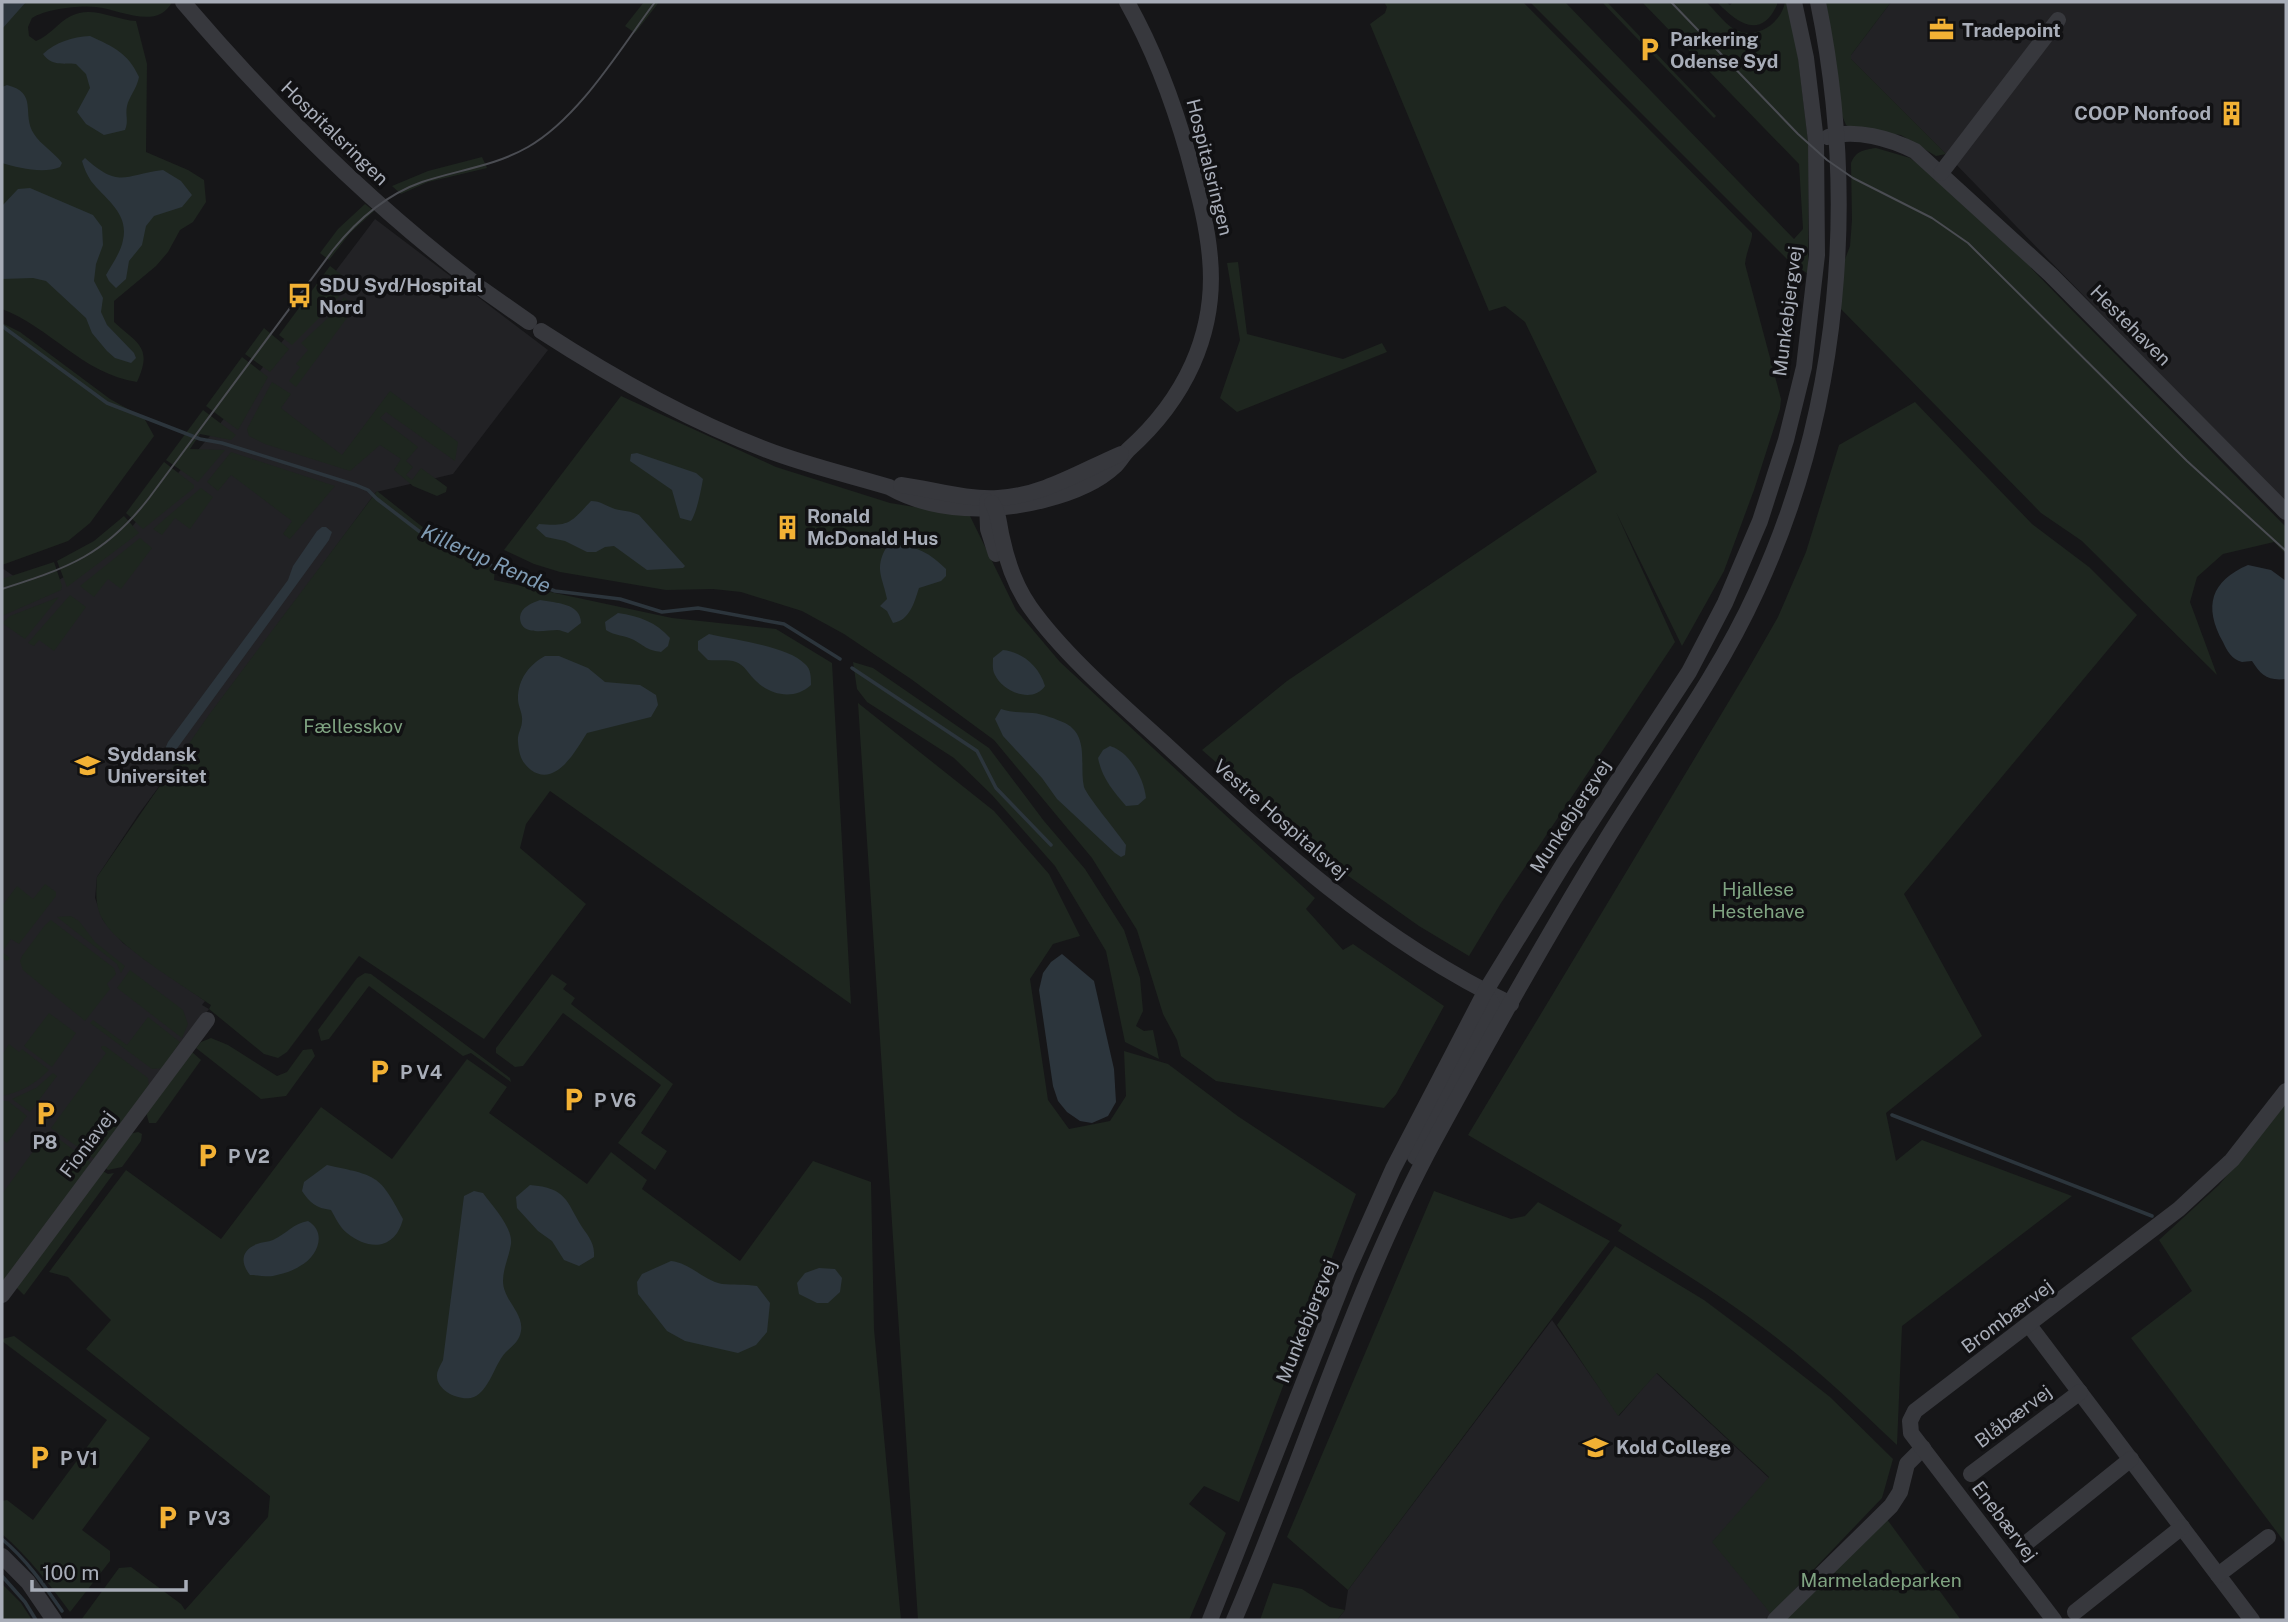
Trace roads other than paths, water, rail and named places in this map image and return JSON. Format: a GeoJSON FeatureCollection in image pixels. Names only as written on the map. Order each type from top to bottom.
{"type":"FeatureCollection","features":[{"type":"Feature","properties":{"kind":"street","name":"Hospitalsringen"},"geometry":{"type":"LineString","coordinates":[[183,2],[249,79],[374,201],[477,285],[535,327],[622,381],[719,430],[768,451],[889,487],[905,496],[933,504],[1020,506],[1062,495],[1099,478],[1115,466],[1155,424],[1178,394],[1190,372],[1203,335],[1211,260],[1199,193],[1178,116],[1142,28],[1127,2]]}},
{"type":"Feature","properties":{"kind":"street","name":"Munkebjergvej"},"geometry":{"type":"LineString","coordinates":[[1210,1620],[1348,1272],[1393,1169],[1485,992],[1564,863],[1689,672],[1726,603],[1760,521],[1786,440],[1804,367],[1817,255],[1816,141],[1806,58],[1794,2]]}},
{"type":"Feature","properties":{"kind":"street"},"geometry":{"type":"LineString","coordinates":[[1234,1620],[1267,1544],[1381,1250],[1434,1142],[1610,834],[1711,678],[1756,592],[1782,530],[1809,443],[1830,336],[1836,284],[1839,220],[1837,140],[1818,2]]}},
{"type":"Feature","properties":{"kind":"street"},"geometry":{"type":"LineString","coordinates":[[1941,173],[2057,20]]}},
{"type":"Feature","properties":{"kind":"street","name":"Hestehaven"},"geometry":{"type":"LineString","coordinates":[[1816,141],[1879,139],[1898,143],[1915,151],[2051,275],[2286,512]]}},
{"type":"Feature","properties":{"kind":"street","name":"Hospitalsringen"},"geometry":{"type":"LineString","coordinates":[[990,505],[1066,481],[1126,452]]}},
{"type":"Feature","properties":{"kind":"street"},"geometry":{"type":"LineString","coordinates":[[1050,631],[1019,574],[1008,541],[1008,531],[1019,515],[1050,504],[1062,495]]}},
{"type":"Feature","properties":{"kind":"street","name":"Vestre Hospitalsvej"},"geometry":{"type":"LineString","coordinates":[[990,505],[1014,578],[1029,606],[1050,631],[1143,724],[1325,887],[1429,960],[1511,1004]]}},
{"type":"Feature","properties":{"kind":"street"},"geometry":{"type":"LineString","coordinates":[[1364,1291],[1366,1264],[1436,1111],[1491,1010],[1492,1003],[1485,992]]}},
{"type":"Feature","properties":{"kind":"street","name":"Fioniavej"},"geometry":{"type":"LineString","coordinates":[[2,1295],[207,1020]]}},
{"type":"Feature","properties":{"kind":"street","name":"Brombærvej"},"geometry":{"type":"LineString","coordinates":[[1923,1448],[1911,1433],[1910,1421],[1915,1411],[2157,1227],[2207,1185],[2232,1160],[2286,1091]]}},
{"type":"Feature","properties":{"kind":"street","name":"Blåbærvej"},"geometry":{"type":"LineString","coordinates":[[2029,1325],[2252,1620]]}},
{"type":"Feature","properties":{"kind":"street","name":"Blåbærvej"},"geometry":{"type":"LineString","coordinates":[[1971,1474],[2080,1392]]}},
{"type":"Feature","properties":{"kind":"street"},"geometry":{"type":"LineString","coordinates":[[1775,1620],[1891,1506],[1900,1492],[1907,1464],[1923,1448]]}},
{"type":"Feature","properties":{"kind":"street","name":"Enebærvej"},"geometry":{"type":"LineString","coordinates":[[1923,1448],[2054,1620]]}},
{"type":"Feature","properties":{"kind":"street"},"geometry":{"type":"LineString","coordinates":[[2024,1545],[2131,1460]]}},
{"type":"Feature","properties":{"kind":"street"},"geometry":{"type":"LineString","coordinates":[[2075,1612],[2182,1527]]}},
{"type":"Feature","properties":{"kind":"street"},"geometry":{"type":"LineString","coordinates":[[2218,1575],[2268,1537]]}},
{"type":"Feature","properties":{"kind":"street"},"geometry":{"type":"LineString","coordinates":[[2,1556],[28,1582],[54,1620]]}},
{"type":"Feature","properties":{"kind":"waterway","name":"Killerup Rende"},"geometry":{"type":"LineString","coordinates":[[2,326],[107,403],[200,439],[222,443],[368,490],[424,535],[515,576],[555,591],[620,599],[662,612],[698,608],[784,624],[840,659]]}},
{"type":"Feature","properties":{"kind":"waterway","name":"Killerup Rende"},"geometry":{"type":"LineString","coordinates":[[852,668],[977,751],[996,788],[1051,845]]}},
{"type":"Feature","properties":{"kind":"waterway"},"geometry":{"type":"LineString","coordinates":[[1892,1115],[2152,1216]]}},
{"type":"Feature","properties":{"kind":"waterway"},"geometry":{"type":"LineString","coordinates":[[2,1539],[27,1564],[62,1611]]}},
{"type":"Feature","properties":{"kind":"waterway"},"geometry":{"type":"LineString","coordinates":[[2,1576],[25,1602],[36,1620]]}},
{"type":"Feature","properties":{"kind":"tram line"},"geometry":{"type":"LineString","coordinates":[[2,589],[66,566],[84,557],[117,533],[149,498],[333,250],[352,229],[384,201],[409,187],[503,159],[547,134],[598,81],[655,2]]}},
{"type":"Feature","properties":{"kind":"tram line"},"geometry":{"type":"LineString","coordinates":[[1671,2],[1798,134],[1827,160],[1853,178],[1932,218],[1968,243],[2187,461],[2286,551]]}},
{"type":"Feature","properties":{"kind":"place","name":"Tradepoint"},"geometry":{"type":"Point","coordinates":[1942,30]}},
{"type":"Feature","properties":{"kind":"place","name":"Parkering Odense Syd"},"geometry":{"type":"Point","coordinates":[1650,50]}},
{"type":"Feature","properties":{"kind":"place","name":"COOP Nonfood"},"geometry":{"type":"Point","coordinates":[2231,113]}},
{"type":"Feature","properties":{"kind":"place","name":"SDU Syd/Hospital Nord"},"geometry":{"type":"Point","coordinates":[299,296]}},
{"type":"Feature","properties":{"kind":"place","name":"Ronald McDonald Hus"},"geometry":{"type":"Point","coordinates":[787,527]}},
{"type":"Feature","properties":{"kind":"place","name":"Syddansk Universitet"},"geometry":{"type":"Point","coordinates":[87,765]}},
{"type":"Feature","properties":{"kind":"place","name":"P V4"},"geometry":{"type":"Point","coordinates":[380,1072]}},
{"type":"Feature","properties":{"kind":"place","name":"P V6"},"geometry":{"type":"Point","coordinates":[574,1100]}},
{"type":"Feature","properties":{"kind":"place","name":"P8"},"geometry":{"type":"Point","coordinates":[45,1114]}},
{"type":"Feature","properties":{"kind":"place","name":"P V2"},"geometry":{"type":"Point","coordinates":[208,1156]}},
{"type":"Feature","properties":{"kind":"place","name":"Kold College"},"geometry":{"type":"Point","coordinates":[1596,1447]}},
{"type":"Feature","properties":{"kind":"place","name":"P V1"},"geometry":{"type":"Point","coordinates":[40,1458]}},
{"type":"Feature","properties":{"kind":"place","name":"P V3"},"geometry":{"type":"Point","coordinates":[168,1518]}},
{"type":"Feature","properties":{"kind":"park label","name":"Fællesskov"},"geometry":{"type":"Point","coordinates":[353,726]}},
{"type":"Feature","properties":{"kind":"park label","name":"Hjallese Hestehave"},"geometry":{"type":"Point","coordinates":[1758,900]}},
{"type":"Feature","properties":{"kind":"park label","name":"Marmeladeparken"},"geometry":{"type":"Point","coordinates":[1881,1580]}}]}
